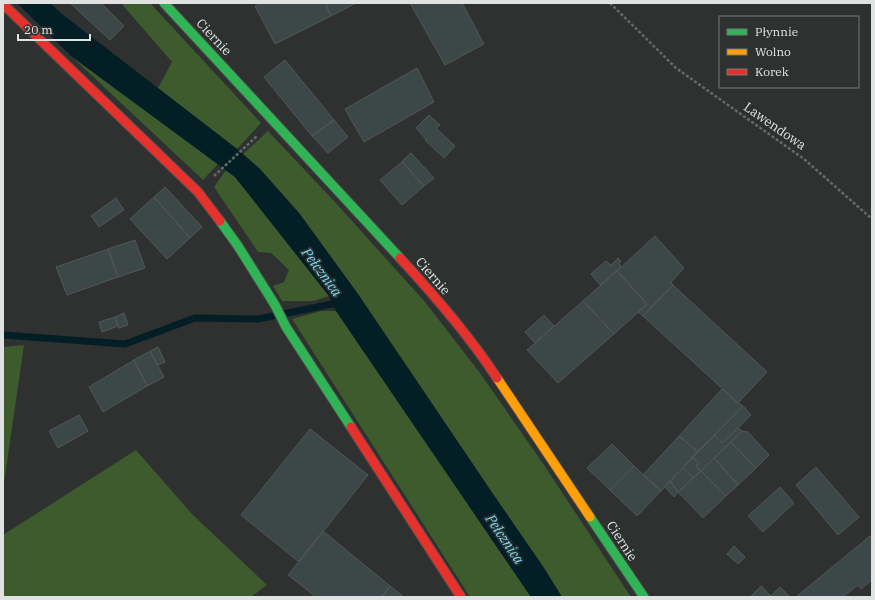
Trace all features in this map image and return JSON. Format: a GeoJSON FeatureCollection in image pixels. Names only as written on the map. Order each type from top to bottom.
{"type":"FeatureCollection","features":[{"type":"Feature","properties":{"kind":"street","name":"Ciernie"},"geometry":{"type":"LineString","coordinates":[[164,3],[433,294],[488,364],[644,597]]}},
{"type":"Feature","properties":{"kind":"street"},"geometry":{"type":"LineString","coordinates":[[3,4],[198,192],[238,246],[275,305],[286,327],[461,597]]}},
{"type":"Feature","properties":{"kind":"path","name":"Lawendowa"},"geometry":{"type":"LineString","coordinates":[[610,3],[676,68],[804,159],[872,219]]}},
{"type":"Feature","properties":{"kind":"path"},"geometry":{"type":"LineString","coordinates":[[214,177],[252,141]]}},
{"type":"Feature","properties":{"kind":"green space"},"geometry":{"type":"Polygon","coordinates":[[[121,3],[150,3],[261,123],[237,149],[158,88],[172,62],[121,3]]]}},
{"type":"Feature","properties":{"kind":"green space"},"geometry":{"type":"Polygon","coordinates":[[[71,56],[218,164],[203,180],[71,56]]]}},
{"type":"Feature","properties":{"kind":"green space"},"geometry":{"type":"Polygon","coordinates":[[[268,131],[335,202],[425,302],[480,373],[542,462],[631,597],[562,597],[544,568],[358,294],[299,213],[260,169],[243,154],[268,131]]]}},
{"type":"Feature","properties":{"kind":"green space"},"geometry":{"type":"Polygon","coordinates":[[[226,170],[235,177],[329,296],[314,301],[282,301],[273,286],[284,282],[289,270],[271,253],[258,252],[214,187],[226,170]]]}},
{"type":"Feature","properties":{"kind":"green space"},"geometry":{"type":"Polygon","coordinates":[[[321,311],[336,311],[531,597],[470,597],[292,319],[321,311]]]}},
{"type":"Feature","properties":{"kind":"green space"},"geometry":{"type":"Polygon","coordinates":[[[24,345],[3,490],[3,347],[24,345]]]}},
{"type":"Feature","properties":{"kind":"green space"},"geometry":{"type":"Polygon","coordinates":[[[136,450],[192,514],[267,585],[251,597],[3,597],[3,535],[136,450]]]}},
{"type":"Feature","properties":{"kind":"water","name":"Pełcznica"},"geometry":{"type":"Polygon","coordinates":[[[17,3],[50,3],[62,14],[237,149],[260,169],[299,213],[358,294],[544,568],[562,597],[531,597],[336,311],[329,296],[235,177],[71,56],[17,3]]]}},
{"type":"Feature","properties":{"kind":"building"},"geometry":{"type":"Polygon","coordinates":[[[101,3],[124,26],[110,40],[71,4],[101,3]]]}},
{"type":"Feature","properties":{"kind":"building"},"geometry":{"type":"Polygon","coordinates":[[[262,3],[325,3],[331,16],[275,44],[255,6],[262,3]]]}},
{"type":"Feature","properties":{"kind":"building"},"geometry":{"type":"Polygon","coordinates":[[[325,3],[356,3],[331,16],[325,3]]]}},
{"type":"Feature","properties":{"kind":"building"},"geometry":{"type":"Polygon","coordinates":[[[410,3],[462,3],[484,44],[445,65],[410,3]]]}},
{"type":"Feature","properties":{"kind":"building"},"geometry":{"type":"Polygon","coordinates":[[[285,60],[334,120],[312,136],[264,77],[285,60]]]}},
{"type":"Feature","properties":{"kind":"building"},"geometry":{"type":"Polygon","coordinates":[[[417,68],[434,102],[364,142],[345,109],[417,68]]]}},
{"type":"Feature","properties":{"kind":"building"},"geometry":{"type":"Polygon","coordinates":[[[429,115],[440,125],[436,128],[455,146],[444,158],[425,140],[426,139],[416,128],[429,115]]]}},
{"type":"Feature","properties":{"kind":"building"},"geometry":{"type":"Polygon","coordinates":[[[334,120],[348,137],[328,153],[312,136],[334,120]]]}},
{"type":"Feature","properties":{"kind":"building"},"geometry":{"type":"Polygon","coordinates":[[[411,153],[434,178],[424,186],[402,161],[411,153]]]}},
{"type":"Feature","properties":{"kind":"building"},"geometry":{"type":"Polygon","coordinates":[[[402,162],[424,186],[402,205],[380,180],[402,162]]]}},
{"type":"Feature","properties":{"kind":"building"},"geometry":{"type":"Polygon","coordinates":[[[165,187],[202,227],[190,238],[154,197],[165,187]]]}},
{"type":"Feature","properties":{"kind":"building"},"geometry":{"type":"Polygon","coordinates":[[[154,197],[190,238],[167,259],[130,219],[154,197]]]}},
{"type":"Feature","properties":{"kind":"building"},"geometry":{"type":"Polygon","coordinates":[[[116,198],[124,210],[99,227],[91,216],[116,198]]]}},
{"type":"Feature","properties":{"kind":"building"},"geometry":{"type":"Polygon","coordinates":[[[655,236],[684,268],[671,282],[673,285],[643,316],[638,312],[647,304],[617,271],[655,236]]]}},
{"type":"Feature","properties":{"kind":"building"},"geometry":{"type":"Polygon","coordinates":[[[135,240],[145,268],[118,277],[108,249],[135,240]]]}},
{"type":"Feature","properties":{"kind":"building"},"geometry":{"type":"Polygon","coordinates":[[[108,249],[118,277],[67,295],[56,267],[108,249]]]}},
{"type":"Feature","properties":{"kind":"building"},"geometry":{"type":"Polygon","coordinates":[[[618,258],[621,261],[619,263],[621,267],[600,285],[591,274],[606,261],[611,265],[618,258]]]}},
{"type":"Feature","properties":{"kind":"building"},"geometry":{"type":"Polygon","coordinates":[[[617,271],[647,304],[614,334],[583,301],[617,271]]]}},
{"type":"Feature","properties":{"kind":"building"},"geometry":{"type":"Polygon","coordinates":[[[673,285],[767,372],[738,403],[643,316],[673,285]]]}},
{"type":"Feature","properties":{"kind":"building"},"geometry":{"type":"Polygon","coordinates":[[[583,301],[614,334],[558,383],[527,350],[583,301]]]}},
{"type":"Feature","properties":{"kind":"building"},"geometry":{"type":"Polygon","coordinates":[[[124,313],[128,325],[119,328],[115,317],[124,313]]]}},
{"type":"Feature","properties":{"kind":"building"},"geometry":{"type":"Polygon","coordinates":[[[544,315],[554,326],[535,343],[525,332],[544,315]]]}},
{"type":"Feature","properties":{"kind":"building"},"geometry":{"type":"Polygon","coordinates":[[[115,317],[118,326],[102,332],[99,322],[115,317]]]}},
{"type":"Feature","properties":{"kind":"building"},"geometry":{"type":"Polygon","coordinates":[[[158,347],[165,362],[158,365],[150,351],[158,347]]]}},
{"type":"Feature","properties":{"kind":"building"},"geometry":{"type":"Polygon","coordinates":[[[150,351],[164,377],[147,386],[134,360],[150,351]]]}},
{"type":"Feature","properties":{"kind":"building"},"geometry":{"type":"Polygon","coordinates":[[[134,360],[147,386],[103,412],[89,387],[134,360]]]}},
{"type":"Feature","properties":{"kind":"building"},"geometry":{"type":"Polygon","coordinates":[[[722,389],[743,406],[698,452],[679,436],[722,389]]]}},
{"type":"Feature","properties":{"kind":"building"},"geometry":{"type":"Polygon","coordinates":[[[743,406],[751,415],[722,443],[714,435],[743,406]]]}},
{"type":"Feature","properties":{"kind":"building"},"geometry":{"type":"Polygon","coordinates":[[[79,415],[88,431],[58,448],[49,431],[79,415]]]}},
{"type":"Feature","properties":{"kind":"building"},"geometry":{"type":"Polygon","coordinates":[[[738,428],[742,431],[701,471],[696,467],[699,463],[692,457],[714,435],[722,443],[738,428]]]}},
{"type":"Feature","properties":{"kind":"building"},"geometry":{"type":"Polygon","coordinates":[[[310,429],[368,475],[299,562],[241,515],[310,429]]]}},
{"type":"Feature","properties":{"kind":"building"},"geometry":{"type":"Polygon","coordinates":[[[742,431],[748,432],[769,455],[756,468],[731,442],[742,431]]]}},
{"type":"Feature","properties":{"kind":"building"},"geometry":{"type":"Polygon","coordinates":[[[679,436],[698,452],[661,491],[643,475],[679,436]]]}},
{"type":"Feature","properties":{"kind":"building"},"geometry":{"type":"Polygon","coordinates":[[[731,442],[756,468],[738,485],[714,458],[731,442]]]}},
{"type":"Feature","properties":{"kind":"building"},"geometry":{"type":"Polygon","coordinates":[[[612,444],[634,466],[610,490],[587,468],[612,444]]]}},
{"type":"Feature","properties":{"kind":"building"},"geometry":{"type":"Polygon","coordinates":[[[692,457],[699,463],[696,467],[701,471],[693,478],[683,468],[692,457]]]}},
{"type":"Feature","properties":{"kind":"building"},"geometry":{"type":"Polygon","coordinates":[[[714,458],[738,485],[726,496],[701,471],[714,458]]]}},
{"type":"Feature","properties":{"kind":"building"},"geometry":{"type":"Polygon","coordinates":[[[634,466],[661,491],[637,516],[610,490],[634,466]]]}},
{"type":"Feature","properties":{"kind":"building"},"geometry":{"type":"Polygon","coordinates":[[[816,467],[859,517],[838,535],[796,485],[816,467]]]}},
{"type":"Feature","properties":{"kind":"building"},"geometry":{"type":"Polygon","coordinates":[[[683,468],[693,478],[678,492],[670,481],[683,468]]]}},
{"type":"Feature","properties":{"kind":"building"},"geometry":{"type":"Polygon","coordinates":[[[701,471],[726,496],[703,518],[678,492],[701,471]]]}},
{"type":"Feature","properties":{"kind":"building"},"geometry":{"type":"Polygon","coordinates":[[[670,481],[678,492],[674,497],[665,487],[670,481]]]}},
{"type":"Feature","properties":{"kind":"building"},"geometry":{"type":"Polygon","coordinates":[[[780,487],[794,503],[763,532],[748,516],[780,487]]]}},
{"type":"Feature","properties":{"kind":"building"},"geometry":{"type":"Polygon","coordinates":[[[323,531],[390,586],[382,597],[316,597],[288,575],[323,531]]]}},
{"type":"Feature","properties":{"kind":"building"},"geometry":{"type":"Polygon","coordinates":[[[870,536],[872,539],[872,580],[861,589],[858,585],[843,597],[796,597],[870,536]]]}},
{"type":"Feature","properties":{"kind":"building"},"geometry":{"type":"Polygon","coordinates":[[[734,546],[745,557],[738,564],[727,554],[734,546]]]}},
{"type":"Feature","properties":{"kind":"building"},"geometry":{"type":"Polygon","coordinates":[[[390,586],[404,597],[382,597],[390,586]]]}},
{"type":"Feature","properties":{"kind":"building"},"geometry":{"type":"Polygon","coordinates":[[[761,586],[772,597],[750,597],[761,586]]]}},
{"type":"Feature","properties":{"kind":"building"},"geometry":{"type":"Polygon","coordinates":[[[780,587],[789,596],[772,597],[771,596],[780,587]]]}},
{"type":"Feature","properties":{"kind":"waterway","name":"Pełcznica"},"geometry":{"type":"LineString","coordinates":[[3,335],[125,344],[195,318],[258,319],[342,302]]}},
{"type":"Feature","properties":{"kind":"traffic: fast"},"geometry":{"type":"LineString","coordinates":[[164,3],[400,258]]}},
{"type":"Feature","properties":{"kind":"traffic: fast"},"geometry":{"type":"LineString","coordinates":[[220,221],[238,246],[275,305],[286,327],[351,427]]}},
{"type":"Feature","properties":{"kind":"traffic: fast"},"geometry":{"type":"LineString","coordinates":[[590,517],[644,597]]}},
{"type":"Feature","properties":{"kind":"traffic: slow"},"geometry":{"type":"LineString","coordinates":[[497,378],[590,517]]}},
{"type":"Feature","properties":{"kind":"traffic: jam"},"geometry":{"type":"LineString","coordinates":[[3,4],[198,192],[220,221]]}},
{"type":"Feature","properties":{"kind":"traffic: jam"},"geometry":{"type":"LineString","coordinates":[[400,258],[451,316],[475,346],[497,378]]}},
{"type":"Feature","properties":{"kind":"traffic: jam"},"geometry":{"type":"LineString","coordinates":[[351,427],[461,597]]}}]}
